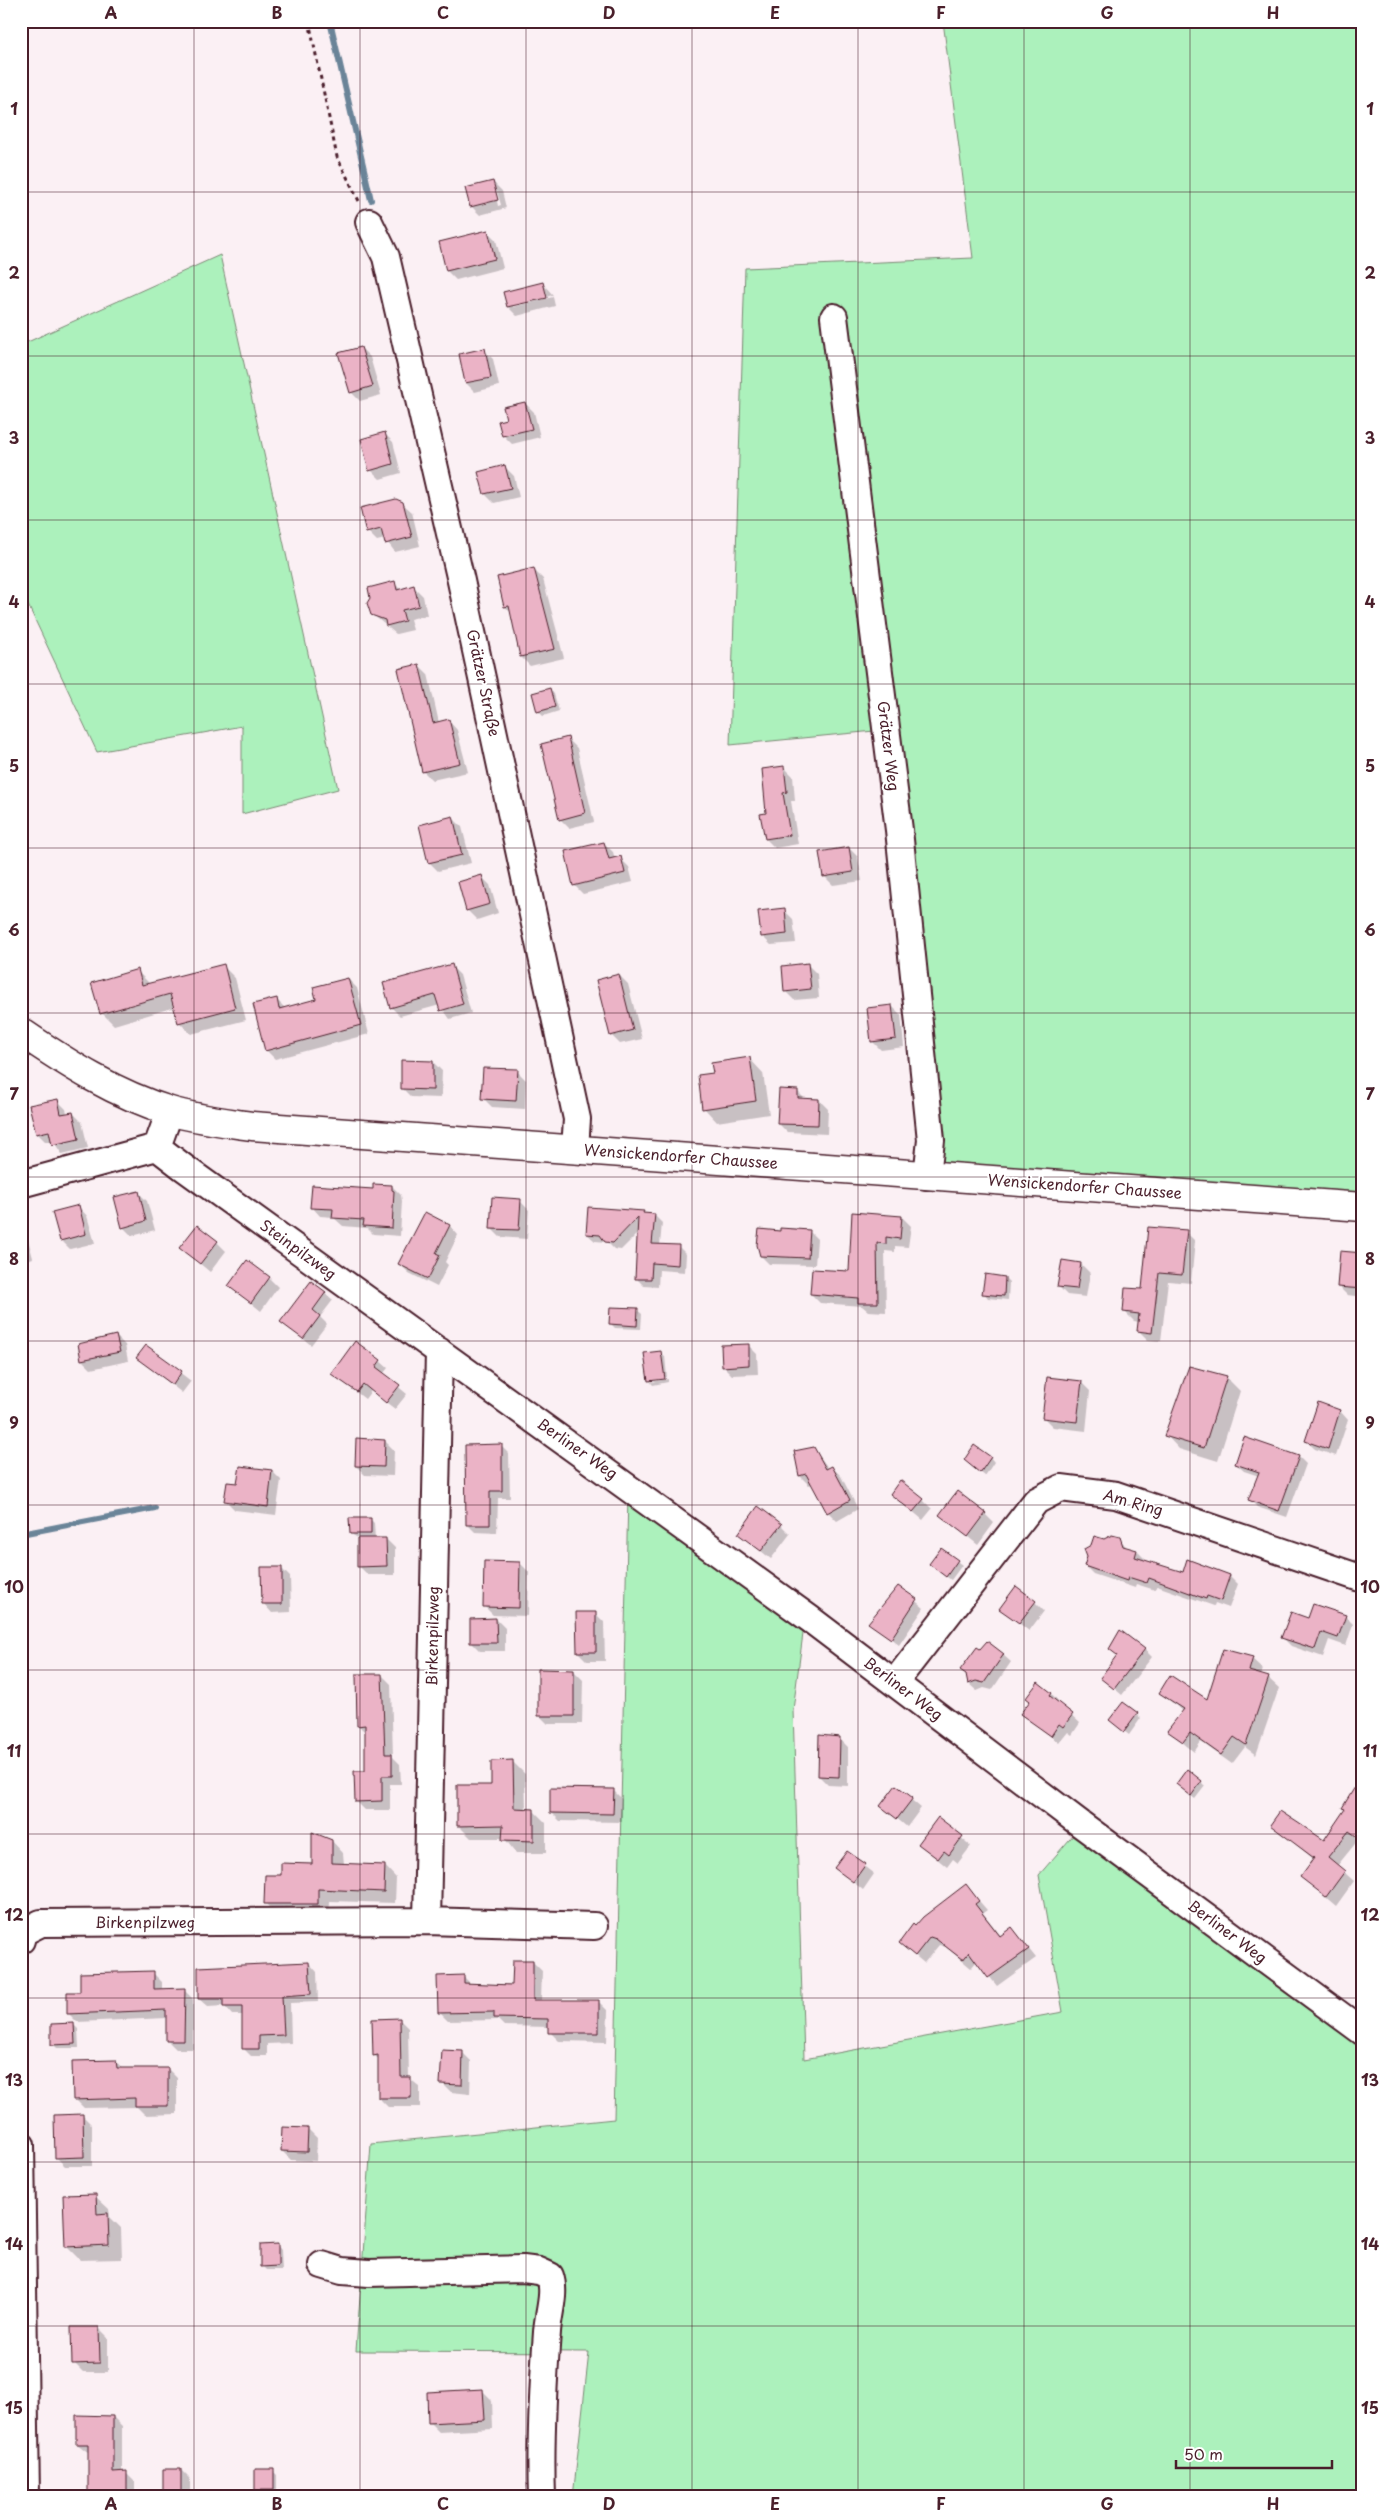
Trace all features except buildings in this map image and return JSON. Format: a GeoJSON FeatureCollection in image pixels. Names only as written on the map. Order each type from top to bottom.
{"type":"FeatureCollection","features":[{"type":"Feature","properties":{"kind":"main road","name":"Wensickendorfer Chaussee"},"geometry":{"type":"LineString","coordinates":[[21,1032],[96,1081],[170,1111],[252,1126],[1363,1207]]}},
{"type":"Feature","properties":{"kind":"street","name":"Grätzer Straße"},"geometry":{"type":"LineString","coordinates":[[369,222],[386,257],[461,581],[577,1119],[575,1149]]}},
{"type":"Feature","properties":{"kind":"street","name":"Grätzer Weg"},"geometry":{"type":"LineString","coordinates":[[834,318],[899,830],[931,1140],[927,1176]]}},
{"type":"Feature","properties":{"kind":"street"},"geometry":{"type":"LineString","coordinates":[[21,1184],[157,1147],[170,1111]]}},
{"type":"Feature","properties":{"kind":"street","name":"Steinpilzweg"},"geometry":{"type":"LineString","coordinates":[[157,1147],[439,1351]]}},
{"type":"Feature","properties":{"kind":"street","name":"Berliner Weg"},"geometry":{"type":"LineString","coordinates":[[439,1351],[626,1484],[895,1682],[1082,1825],[1363,2032]]}},
{"type":"Feature","properties":{"kind":"street","name":"Birkenpilzweg"},"geometry":{"type":"LineString","coordinates":[[427,1922],[439,1351]]}},
{"type":"Feature","properties":{"kind":"street","name":"Am Ring"},"geometry":{"type":"LineString","coordinates":[[895,1682],[1036,1501],[1061,1488],[1116,1495],[1363,1579]]}},
{"type":"Feature","properties":{"kind":"street","name":"Birkenpilzweg"},"geometry":{"type":"LineString","coordinates":[[21,1940],[23,1932],[41,1923],[427,1922],[594,1926]]}},
{"type":"Feature","properties":{"kind":"street"},"geometry":{"type":"LineString","coordinates":[[21,2145],[26,2497]]}},
{"type":"Feature","properties":{"kind":"street"},"geometry":{"type":"LineString","coordinates":[[322,2265],[342,2271],[369,2273],[523,2269],[539,2271],[550,2276],[553,2289],[547,2331],[541,2465],[542,2497]]}},
{"type":"Feature","properties":{"kind":"path"},"geometry":{"type":"LineString","coordinates":[[309,21],[337,157],[369,222]]}},
{"type":"Feature","properties":{"kind":"green space"},"geometry":{"type":"Polygon","coordinates":[[[943,21],[1363,21],[1363,1201],[941,1171],[895,729],[730,745],[745,268],[973,258],[943,21]]]}},
{"type":"Feature","properties":{"kind":"green space"},"geometry":{"type":"Polygon","coordinates":[[[220,255],[338,789],[242,814],[242,726],[97,752],[21,590],[21,345],[220,255]]]}},
{"type":"Feature","properties":{"kind":"green space"},"geometry":{"type":"Polygon","coordinates":[[[628,1495],[804,1626],[793,1710],[804,2059],[1063,2012],[1039,1875],[1082,1825],[1363,2037],[1363,2497],[573,2497],[589,2352],[356,2351],[371,2144],[614,2119],[628,1495]]]}},
{"type":"Feature","properties":{"kind":"waterway"},"geometry":{"type":"LineString","coordinates":[[330,21],[371,200]]}},
{"type":"Feature","properties":{"kind":"waterway"},"geometry":{"type":"LineString","coordinates":[[21,1534],[155,1508]]}}]}
